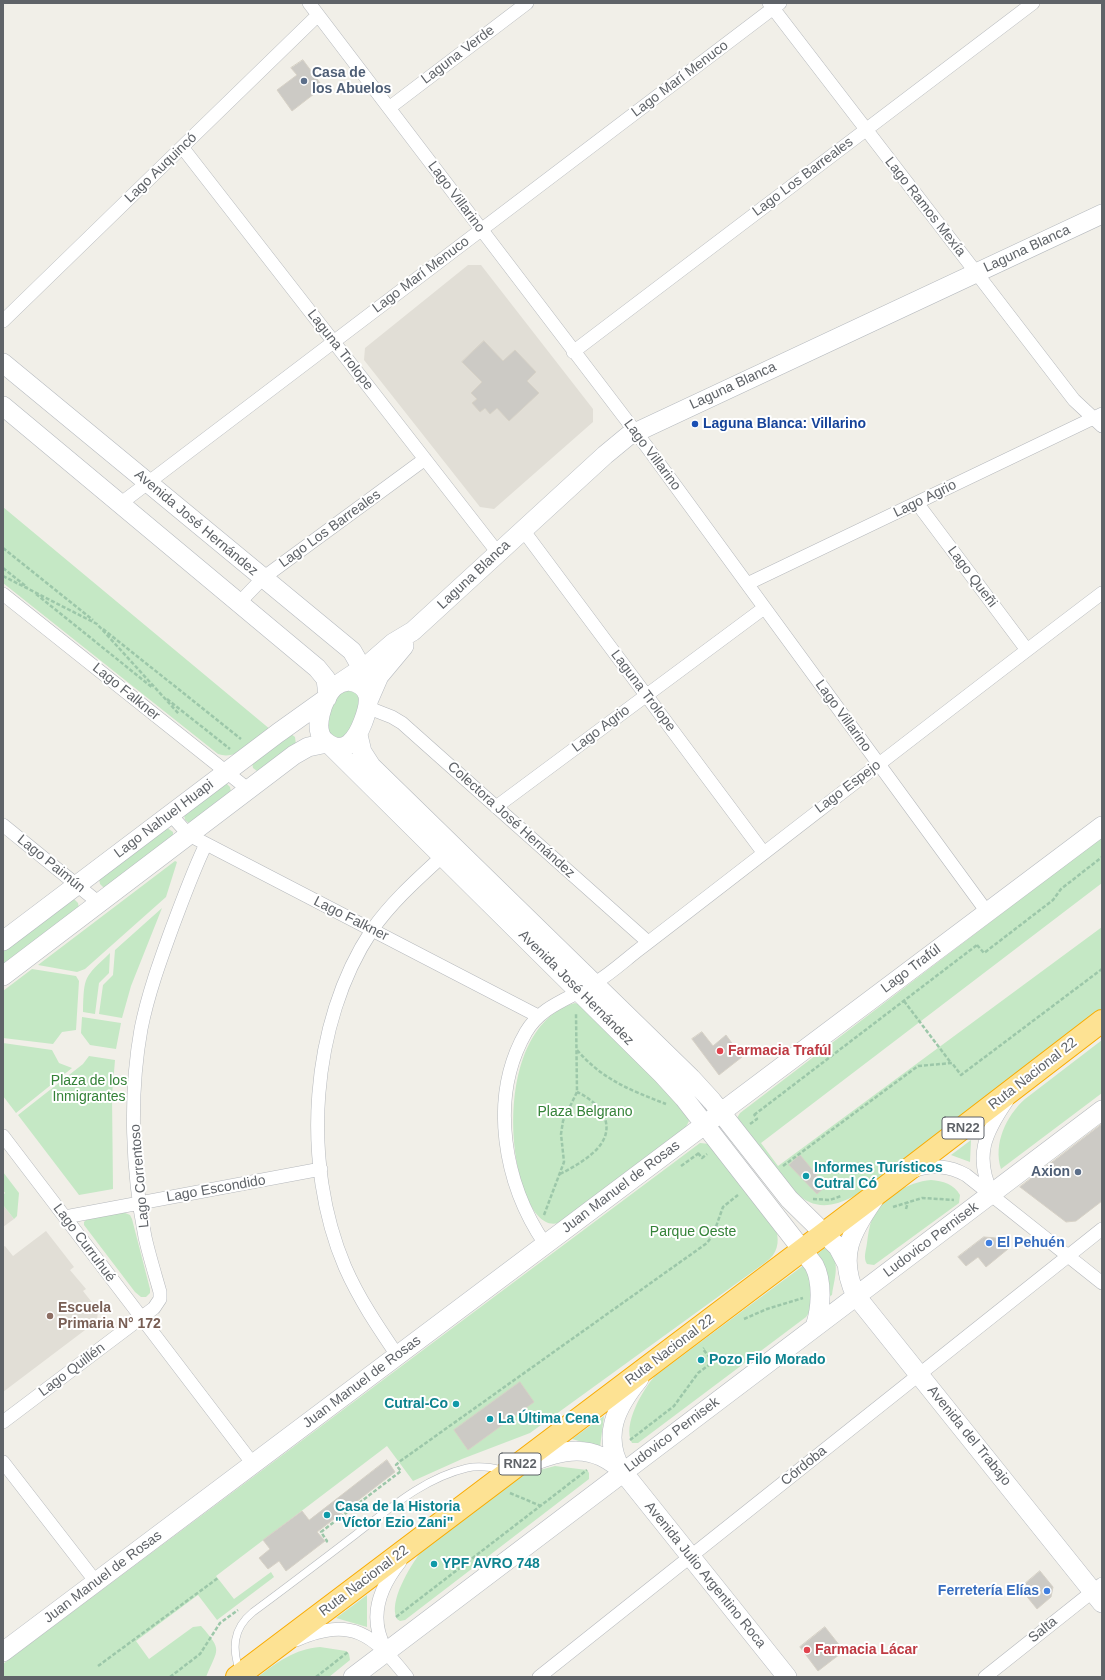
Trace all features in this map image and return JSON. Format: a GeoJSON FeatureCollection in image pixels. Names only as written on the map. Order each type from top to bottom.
{"type":"FeatureCollection","features":[{"type":"Feature","properties":{"kind":"highway","name":"Ruta Nacional 22"},"geometry":{"type":"LineString","coordinates":[[239,1676],[417,1541],[509,1482],[648,1366],[824,1233],[887,1194],[1016,1088],[1102,1021]]}},
{"type":"Feature","properties":{"kind":"street","name":"Lago Villarino"},"geometry":{"type":"LineString","coordinates":[[309,3],[635,432],[748,584],[764,608],[987,912]]}},
{"type":"Feature","properties":{"kind":"street","name":"Laguna Verde"},"geometry":{"type":"LineString","coordinates":[[389,108],[527,3]]}},
{"type":"Feature","properties":{"kind":"street","name":"Lago Los Barreales"},"geometry":{"type":"LineString","coordinates":[[573,352],[1032,3]]}},
{"type":"Feature","properties":{"kind":"street","name":"Lago Ramos Mexía"},"geometry":{"type":"LineString","coordinates":[[774,5],[866,130],[1074,400],[1099,419]]}},
{"type":"Feature","properties":{"kind":"street","name":"Lago Marí Menuco"},"geometry":{"type":"LineString","coordinates":[[120,504],[774,5]]}},
{"type":"Feature","properties":{"kind":"street","name":"Lago Auquincó"},"geometry":{"type":"LineString","coordinates":[[3,321],[318,15]]}},
{"type":"Feature","properties":{"kind":"street","name":"Laguna Trolope"},"geometry":{"type":"LineString","coordinates":[[182,147],[498,553]]}},
{"type":"Feature","properties":{"kind":"street","name":"Laguna Blanca"},"geometry":{"type":"LineString","coordinates":[[331,693],[393,642],[413,631],[604,455],[635,432],[1102,214]]}},
{"type":"Feature","properties":{"kind":"street","name":"Avenida José Hernández"},"geometry":{"type":"LineString","coordinates":[[3,363],[352,651],[362,668],[369,701]]}},
{"type":"Feature","properties":{"kind":"street"},"geometry":{"type":"LineString","coordinates":[[3,406],[320,671],[331,693],[349,681],[363,688],[369,701],[358,735],[346,746],[337,747],[328,744]]}},
{"type":"Feature","properties":{"kind":"street","name":"Lago Agrio"},"geometry":{"type":"LineString","coordinates":[[748,584],[917,503],[1099,419]]}},
{"type":"Feature","properties":{"kind":"street","name":"Lago Los Barreales"},"geometry":{"type":"LineString","coordinates":[[239,603],[263,578],[425,459]]}},
{"type":"Feature","properties":{"kind":"street","name":"Lago Queñi"},"geometry":{"type":"LineString","coordinates":[[917,503],[1027,650]]}},
{"type":"Feature","properties":{"kind":"street","name":"Laguna Trolope"},"geometry":{"type":"LineString","coordinates":[[523,530],[763,852]]}},
{"type":"Feature","properties":{"kind":"street","name":"Lago Espejo"},"geometry":{"type":"LineString","coordinates":[[545,1244],[530,1219],[514,1181],[508,1156],[505,1121],[506,1098],[512,1064],[525,1034],[538,1016],[554,1004],[583,994],[763,852],[1102,593]]}},
{"type":"Feature","properties":{"kind":"street","name":"Lago Falkner"},"geometry":{"type":"LineString","coordinates":[[3,594],[249,790]]}},
{"type":"Feature","properties":{"kind":"street","name":"Lago Agrio"},"geometry":{"type":"LineString","coordinates":[[496,807],[764,608]]}},
{"type":"Feature","properties":{"kind":"street","name":"Laguna Blanca"},"geometry":{"type":"LineString","coordinates":[[369,701],[379,676],[402,649],[413,631]]}},
{"type":"Feature","properties":{"kind":"street","name":"Avenida José Hernández"},"geometry":{"type":"LineString","coordinates":[[331,693],[318,726],[319,734],[328,744],[448,851]]}},
{"type":"Feature","properties":{"kind":"street","name":"Lago Nahuel Huapi"},"geometry":{"type":"LineString","coordinates":[[3,941],[331,693]]}},
{"type":"Feature","properties":{"kind":"street","name":"Colectora José Hernández"},"geometry":{"type":"LineString","coordinates":[[369,701],[402,723],[648,942]]}},
{"type":"Feature","properties":{"kind":"street","name":"Avenida José Hernández"},"geometry":{"type":"LineString","coordinates":[[358,735],[362,752],[367,761],[448,851],[583,994],[663,1075],[705,1124],[802,1250]]}},
{"type":"Feature","properties":{"kind":"street","name":"Lago Nahuel Huapi"},"geometry":{"type":"LineString","coordinates":[[3,976],[299,752],[308,747],[328,744]]}},
{"type":"Feature","properties":{"kind":"street","name":"Lago Falkner"},"geometry":{"type":"LineString","coordinates":[[170,814],[189,835],[538,1016]]}},
{"type":"Feature","properties":{"kind":"street","name":"Lago Paimún"},"geometry":{"type":"LineString","coordinates":[[3,825],[99,903]]}},
{"type":"Feature","properties":{"kind":"street","name":"Lago Trafúl"},"geometry":{"type":"LineString","coordinates":[[721,1112],[1102,826]]}},
{"type":"Feature","properties":{"kind":"street","name":"Lago Correntoso"},"geometry":{"type":"LineString","coordinates":[[141,1317],[157,1305],[160,1296],[145,1236],[140,1203],[136,1153],[135,1094],[141,1029],[152,986],[164,951],[196,864],[206,844]]}},
{"type":"Feature","properties":{"kind":"street"},"geometry":{"type":"LineString","coordinates":[[397,1356],[366,1309],[345,1266],[332,1226],[321,1169],[317,1115],[320,1079],[327,1039],[346,979],[354,961],[372,930],[395,901],[448,851]]}},
{"type":"Feature","properties":{"kind":"street","name":"Avenida José Hernández"},"geometry":{"type":"LineString","coordinates":[[583,994],[691,1078],[721,1112],[784,1193],[824,1233]]}},
{"type":"Feature","properties":{"kind":"street"},"geometry":{"type":"LineString","coordinates":[[992,1194],[983,1169],[984,1141],[993,1121],[1016,1088]]}},
{"type":"Feature","properties":{"kind":"street","name":"Ludovico Pernisek"},"geometry":{"type":"LineString","coordinates":[[353,1677],[1102,1110]]}},
{"type":"Feature","properties":{"kind":"street","name":"Juan Manuel de Rosas"},"geometry":{"type":"LineString","coordinates":[[3,1652],[721,1112]]}},
{"type":"Feature","properties":{"kind":"street","name":"Lago Curruhué"},"geometry":{"type":"LineString","coordinates":[[3,1136],[253,1464]]}},
{"type":"Feature","properties":{"kind":"street"},"geometry":{"type":"LineString","coordinates":[[887,1194],[923,1168],[942,1167],[954,1169],[966,1175],[992,1194],[1102,1283]]}},
{"type":"Feature","properties":{"kind":"street","name":"Lago Escondido"},"geometry":{"type":"LineString","coordinates":[[65,1217],[321,1169]]}},
{"type":"Feature","properties":{"kind":"street","name":"Avenida del Trabajo"},"geometry":{"type":"LineString","coordinates":[[847,1264],[849,1243],[854,1229],[887,1194]]}},
{"type":"Feature","properties":{"kind":"street","name":"Córdoba"},"geometry":{"type":"LineString","coordinates":[[539,1677],[1102,1229]]}},
{"type":"Feature","properties":{"kind":"street","name":"Avenida del Trabajo"},"geometry":{"type":"LineString","coordinates":[[824,1233],[838,1247],[847,1264],[851,1284],[856,1296],[1099,1593]]}},
{"type":"Feature","properties":{"kind":"street"},"geometry":{"type":"LineString","coordinates":[[802,1250],[814,1265],[818,1276],[820,1304],[815,1327]]}},
{"type":"Feature","properties":{"kind":"street","name":"Lago Quillén"},"geometry":{"type":"LineString","coordinates":[[3,1422],[141,1317]]}},
{"type":"Feature","properties":{"kind":"street","name":"Avenida Julio Argentino Roca"},"geometry":{"type":"LineString","coordinates":[[623,1472],[614,1452],[614,1423],[617,1412],[625,1396],[648,1366]]}},
{"type":"Feature","properties":{"kind":"street","name":"Avenida Julio Argentino Roca"},"geometry":{"type":"LineString","coordinates":[[509,1482],[548,1455],[572,1451],[584,1451],[600,1456],[614,1464],[623,1472],[787,1677]]}},
{"type":"Feature","properties":{"kind":"street"},"geometry":{"type":"LineString","coordinates":[[3,1462],[96,1582]]}},
{"type":"Feature","properties":{"kind":"street"},"geometry":{"type":"LineString","coordinates":[[387,1652],[378,1630],[376,1619],[378,1602],[384,1585],[390,1575],[417,1541]]}},
{"type":"Feature","properties":{"kind":"street","name":"Salta"},"geometry":{"type":"LineString","coordinates":[[985,1677],[1099,1593]]}},
{"type":"Feature","properties":{"kind":"street"},"geometry":{"type":"LineString","coordinates":[[271,1652],[312,1634],[330,1630],[342,1630],[369,1637],[387,1652],[407,1677]]}},
{"type":"Feature","properties":{"kind":"lane"},"geometry":{"type":"LineString","coordinates":[[239,1676],[234,1653],[236,1634],[247,1617],[395,1505],[421,1488],[450,1474],[472,1467],[485,1466],[509,1482]]}},
{"type":"Feature","properties":{"kind":"path"},"geometry":{"type":"LineString","coordinates":[[3,548],[247,744]]}},
{"type":"Feature","properties":{"kind":"path"},"geometry":{"type":"LineString","coordinates":[[3,568],[234,752],[229,753]]}},
{"type":"Feature","properties":{"kind":"path"},"geometry":{"type":"LineString","coordinates":[[3,576],[97,624],[183,719]]}},
{"type":"Feature","properties":{"kind":"path"},"geometry":{"type":"LineString","coordinates":[[974,941],[984,953],[1053,900],[1061,889],[1102,857]]}},
{"type":"Feature","properties":{"kind":"path"},"geometry":{"type":"LineString","coordinates":[[754,1115],[977,945]]}},
{"type":"Feature","properties":{"kind":"path"},"geometry":{"type":"LineString","coordinates":[[904,1000],[961,1076],[1102,969]]}},
{"type":"Feature","properties":{"kind":"path"},"geometry":{"type":"LineString","coordinates":[[546,1220],[542,1216],[560,1174],[564,1156],[562,1128],[577,1092],[577,1050],[583,994]]}},
{"type":"Feature","properties":{"kind":"path"},"geometry":{"type":"LineString","coordinates":[[577,1050],[593,1068],[608,1079],[670,1106]]}},
{"type":"Feature","properties":{"kind":"path"},"geometry":{"type":"LineString","coordinates":[[777,1170],[918,1066],[952,1063]]}},
{"type":"Feature","properties":{"kind":"path"},"geometry":{"type":"LineString","coordinates":[[560,1174],[594,1152],[601,1145],[606,1132],[607,1125],[602,1113],[588,1098],[577,1092]]}},
{"type":"Feature","properties":{"kind":"path"},"geometry":{"type":"LineString","coordinates":[[745,1128],[757,1119],[751,1111]]}},
{"type":"Feature","properties":{"kind":"path"},"geometry":{"type":"LineString","coordinates":[[321,1546],[327,1541],[321,1532],[401,1472],[396,1465],[399,1462],[707,1243],[713,1235],[722,1207],[740,1194]]}},
{"type":"Feature","properties":{"kind":"path"},"geometry":{"type":"LineString","coordinates":[[887,1194],[908,1201],[934,1198],[960,1201]]}},
{"type":"Feature","properties":{"kind":"path"},"geometry":{"type":"LineString","coordinates":[[906,1209],[908,1201]]}},
{"type":"Feature","properties":{"kind":"path"},"geometry":{"type":"LineString","coordinates":[[740,1322],[760,1312],[804,1298]]}},
{"type":"Feature","properties":{"kind":"path"},"geometry":{"type":"LineString","coordinates":[[630,1440],[674,1406],[698,1373],[713,1362],[703,1349],[709,1344]]}},
{"type":"Feature","properties":{"kind":"path"},"geometry":{"type":"LineString","coordinates":[[396,1617],[587,1470]]}},
{"type":"Feature","properties":{"kind":"path"},"geometry":{"type":"LineString","coordinates":[[509,1482],[541,1506]]}},
{"type":"Feature","properties":{"kind":"path"},"geometry":{"type":"LineString","coordinates":[[98,1666],[218,1578]]}},
{"type":"Feature","properties":{"kind":"path"},"geometry":{"type":"LineString","coordinates":[[170,1677],[200,1654],[220,1623],[239,1609]]}},
{"type":"Feature","properties":{"kind":"path"},"geometry":{"type":"LineString","coordinates":[[316,1677],[348,1652]]}},
{"type":"Feature","properties":{"kind":"shaded area"},"geometry":{"type":"Polygon","coordinates":[[[468,265],[481,265],[593,409],[593,422],[494,509],[480,507],[364,360],[365,348],[468,265]]]}},
{"type":"Feature","properties":{"kind":"shaded area"},"geometry":{"type":"Polygon","coordinates":[[[3,1205],[14,1219],[3,1227],[3,1205]]]}},
{"type":"Feature","properties":{"kind":"shaded area","name":"Escuela Primaria N° 172"},"geometry":{"type":"Polygon","coordinates":[[[46,1231],[74,1267],[70,1270],[86,1289],[83,1291],[98,1310],[97,1321],[3,1392],[3,1247],[5,1246],[13,1256],[46,1231]]]}},
{"type":"Feature","properties":{"kind":"green space"},"geometry":{"type":"Polygon","coordinates":[[[3,507],[271,730],[253,744],[239,752],[232,755],[218,754],[3,583],[3,507]]]}},
{"type":"Feature","properties":{"kind":"green space"},"geometry":{"type":"Polygon","coordinates":[[[349,690],[357,693],[362,705],[346,737],[336,738],[328,733],[326,720],[337,695],[349,690]]]}},
{"type":"Feature","properties":{"kind":"green space"},"geometry":{"type":"Polygon","coordinates":[[[291,734],[295,737],[296,745],[257,771],[253,768],[252,763],[291,734]]]}},
{"type":"Feature","properties":{"kind":"green space"},"geometry":{"type":"Polygon","coordinates":[[[226,783],[230,787],[231,792],[189,823],[185,820],[184,815],[226,783]]]}},
{"type":"Feature","properties":{"kind":"green space"},"geometry":{"type":"Polygon","coordinates":[[[166,827],[173,832],[173,837],[104,888],[100,884],[99,879],[166,827]]]}},
{"type":"Feature","properties":{"kind":"green space"},"geometry":{"type":"Polygon","coordinates":[[[1102,837],[1102,883],[761,1143],[778,1166],[1102,927],[1102,1010],[856,1195],[841,1202],[828,1205],[807,1201],[798,1195],[790,1187],[737,1118],[740,1113],[1102,837]]]}},
{"type":"Feature","properties":{"kind":"green space"},"geometry":{"type":"Polygon","coordinates":[[[175,861],[177,862],[166,897],[85,969],[77,972],[38,965],[175,861]]]}},
{"type":"Feature","properties":{"kind":"green space"},"geometry":{"type":"Polygon","coordinates":[[[74,899],[78,903],[79,908],[3,968],[3,948],[74,899]]]}},
{"type":"Feature","properties":{"kind":"green space"},"geometry":{"type":"Polygon","coordinates":[[[162,908],[131,986],[122,1018],[99,1014],[103,985],[113,975],[115,950],[162,908]]]}},
{"type":"Feature","properties":{"kind":"green space"},"geometry":{"type":"Polygon","coordinates":[[[110,953],[109,973],[99,983],[95,1014],[83,1012],[84,991],[87,978],[110,953]]]}},
{"type":"Feature","properties":{"kind":"green space","name":"Plaza de los Inmigrantes"},"geometry":{"type":"Polygon","coordinates":[[[32,969],[76,976],[79,981],[76,1030],[62,1032],[53,1044],[3,1038],[3,991],[32,969]]]}},
{"type":"Feature","properties":{"kind":"green space","name":"Plaza Belgrano"},"geometry":{"type":"Polygon","coordinates":[[[575,1003],[584,1006],[685,1111],[689,1121],[686,1127],[561,1222],[544,1220],[529,1201],[519,1170],[514,1132],[515,1091],[525,1052],[545,1021],[575,1003]]]}},
{"type":"Feature","properties":{"kind":"green space","name":"Plaza de los Inmigrantes"},"geometry":{"type":"Polygon","coordinates":[[[82,1017],[121,1023],[116,1049],[90,1045],[81,1033],[82,1017]]]}},
{"type":"Feature","properties":{"kind":"green space"},"geometry":{"type":"Polygon","coordinates":[[[1102,1040],[1102,1093],[1001,1169],[999,1160],[1000,1140],[1007,1122],[1018,1106],[1102,1040]]]}},
{"type":"Feature","properties":{"kind":"green space","name":"Plaza de los Inmigrantes"},"geometry":{"type":"Polygon","coordinates":[[[3,1043],[52,1050],[59,1063],[72,1068],[16,1113],[3,1096],[3,1043]]]}},
{"type":"Feature","properties":{"kind":"green space","name":"Plaza de los Inmigrantes"},"geometry":{"type":"Polygon","coordinates":[[[89,1056],[115,1060],[112,1096],[113,1189],[79,1195],[18,1115],[83,1064],[89,1056]]]}},
{"type":"Feature","properties":{"kind":"green space"},"geometry":{"type":"Polygon","coordinates":[[[971,1140],[970,1162],[951,1155],[971,1140]]]}},
{"type":"Feature","properties":{"kind":"green space","name":"Parque Oeste"},"geometry":{"type":"Polygon","coordinates":[[[700,1143],[710,1144],[776,1229],[778,1239],[777,1248],[770,1259],[530,1433],[462,1459],[413,1481],[387,1446],[216,1576],[234,1599],[271,1572],[274,1577],[217,1620],[198,1595],[136,1641],[149,1659],[193,1627],[201,1626],[213,1640],[216,1650],[206,1677],[3,1677],[3,1664],[700,1143]]]}},
{"type":"Feature","properties":{"kind":"green space"},"geometry":{"type":"Polygon","coordinates":[[[3,1172],[19,1193],[17,1216],[14,1219],[3,1205],[3,1195],[5,1193],[3,1190],[3,1172]]]}},
{"type":"Feature","properties":{"kind":"green space"},"geometry":{"type":"Polygon","coordinates":[[[931,1180],[944,1182],[955,1188],[960,1195],[959,1203],[874,1265],[867,1264],[865,1257],[869,1231],[876,1211],[889,1198],[905,1187],[922,1181],[931,1180]]]}},
{"type":"Feature","properties":{"kind":"green space"},"geometry":{"type":"Polygon","coordinates":[[[123,1212],[130,1215],[132,1219],[150,1289],[150,1293],[146,1297],[141,1297],[135,1292],[84,1225],[84,1222],[87,1219],[123,1212]]]}},
{"type":"Feature","properties":{"kind":"green space"},"geometry":{"type":"Polygon","coordinates":[[[827,1246],[836,1264],[832,1295],[828,1297],[815,1256],[827,1246]]]}},
{"type":"Feature","properties":{"kind":"green space"},"geometry":{"type":"Polygon","coordinates":[[[804,1265],[811,1274],[811,1310],[806,1317],[638,1443],[632,1443],[630,1427],[635,1408],[645,1389],[655,1376],[804,1265]]]}},
{"type":"Feature","properties":{"kind":"green space"},"geometry":{"type":"Polygon","coordinates":[[[604,1416],[600,1447],[572,1439],[604,1416]]]}},
{"type":"Feature","properties":{"kind":"green space"},"geometry":{"type":"Polygon","coordinates":[[[555,1466],[587,1470],[589,1473],[589,1479],[405,1620],[400,1621],[397,1619],[395,1603],[401,1585],[420,1553],[517,1479],[528,1473],[555,1466]]]}},
{"type":"Feature","properties":{"kind":"green space"},"geometry":{"type":"Polygon","coordinates":[[[367,1595],[367,1627],[336,1618],[367,1595]]]}},
{"type":"Feature","properties":{"kind":"green space"},"geometry":{"type":"Polygon","coordinates":[[[320,1647],[346,1651],[349,1654],[350,1660],[329,1677],[258,1677],[279,1661],[294,1653],[320,1647]]]}},
{"type":"Feature","properties":{"kind":"building","name":"Casa de los Abuelos"},"geometry":{"type":"Polygon","coordinates":[[[303,60],[323,87],[292,111],[277,90],[297,75],[291,68],[303,60]]]}},
{"type":"Feature","properties":{"kind":"building"},"geometry":{"type":"Polygon","coordinates":[[[484,341],[503,361],[515,350],[536,372],[527,381],[539,393],[509,421],[497,408],[490,414],[485,408],[480,412],[472,403],[477,399],[471,393],[482,382],[462,362],[484,341]]]}},
{"type":"Feature","properties":{"kind":"building","name":"Farmacia Trafúl"},"geometry":{"type":"Polygon","coordinates":[[[702,1032],[713,1046],[726,1035],[742,1057],[719,1075],[692,1039],[702,1032]]]}},
{"type":"Feature","properties":{"kind":"building"},"geometry":{"type":"Polygon","coordinates":[[[1102,1124],[1102,1201],[1076,1221],[1066,1222],[1020,1187],[1102,1124]]]}},
{"type":"Feature","properties":{"kind":"building","name":"Informes Turísticos Cutral Có"},"geometry":{"type":"Polygon","coordinates":[[[800,1155],[826,1186],[817,1194],[789,1165],[800,1155]]]}},
{"type":"Feature","properties":{"kind":"building"},"geometry":{"type":"Polygon","coordinates":[[[984,1237],[996,1238],[1008,1249],[986,1267],[978,1257],[966,1266],[958,1257],[984,1237]]]}},
{"type":"Feature","properties":{"kind":"building","name":"La Última Cena"},"geometry":{"type":"Polygon","coordinates":[[[520,1382],[534,1402],[468,1450],[454,1430],[520,1382]]]}},
{"type":"Feature","properties":{"kind":"building","name":"Casa de la Historia \"Víctor Ezio Zani\""},"geometry":{"type":"Polygon","coordinates":[[[387,1460],[395,1472],[317,1532],[325,1541],[286,1571],[279,1561],[268,1569],[259,1558],[270,1549],[263,1540],[302,1511],[309,1520],[387,1460]]]}},
{"type":"Feature","properties":{"kind":"building"},"geometry":{"type":"Polygon","coordinates":[[[1040,1571],[1053,1587],[1051,1597],[1037,1609],[1020,1588],[1040,1571]]]}},
{"type":"Feature","properties":{"kind":"building"},"geometry":{"type":"Polygon","coordinates":[[[825,1627],[844,1651],[818,1671],[800,1647],[825,1627]]]}},
{"type":"Feature","properties":{"kind":"place","name":"Casa de los Abuelos"},"geometry":{"type":"Point","coordinates":[304,81]}},
{"type":"Feature","properties":{"kind":"place","name":"Laguna Blanca: Villarino"},"geometry":{"type":"Point","coordinates":[695,424]}},
{"type":"Feature","properties":{"kind":"place","name":"Farmacia Trafúl"},"geometry":{"type":"Point","coordinates":[720,1051]}},
{"type":"Feature","properties":{"kind":"place","name":"Axion"},"geometry":{"type":"Point","coordinates":[1078,1172]}},
{"type":"Feature","properties":{"kind":"place","name":"Informes Turísticos Cutral Có"},"geometry":{"type":"Point","coordinates":[806,1176]}},
{"type":"Feature","properties":{"kind":"place","name":"El Pehuén"},"geometry":{"type":"Point","coordinates":[989,1243]}},
{"type":"Feature","properties":{"kind":"place","name":"Escuela Primaria N° 172"},"geometry":{"type":"Point","coordinates":[50,1316]}},
{"type":"Feature","properties":{"kind":"place","name":"Pozo Filo Morado"},"geometry":{"type":"Point","coordinates":[701,1360]}},
{"type":"Feature","properties":{"kind":"place","name":"Cutral-Co"},"geometry":{"type":"Point","coordinates":[456,1404]}},
{"type":"Feature","properties":{"kind":"place","name":"La Última Cena"},"geometry":{"type":"Point","coordinates":[490,1419]}},
{"type":"Feature","properties":{"kind":"place","name":"Casa de la Historia \"Víctor Ezio Zani\""},"geometry":{"type":"Point","coordinates":[327,1515]}},
{"type":"Feature","properties":{"kind":"place","name":"YPF AVRO 748"},"geometry":{"type":"Point","coordinates":[434,1564]}},
{"type":"Feature","properties":{"kind":"place","name":"Ferretería Elías"},"geometry":{"type":"Point","coordinates":[1047,1591]}},
{"type":"Feature","properties":{"kind":"place","name":"Farmacia Lácar"},"geometry":{"type":"Point","coordinates":[807,1650]}}]}
